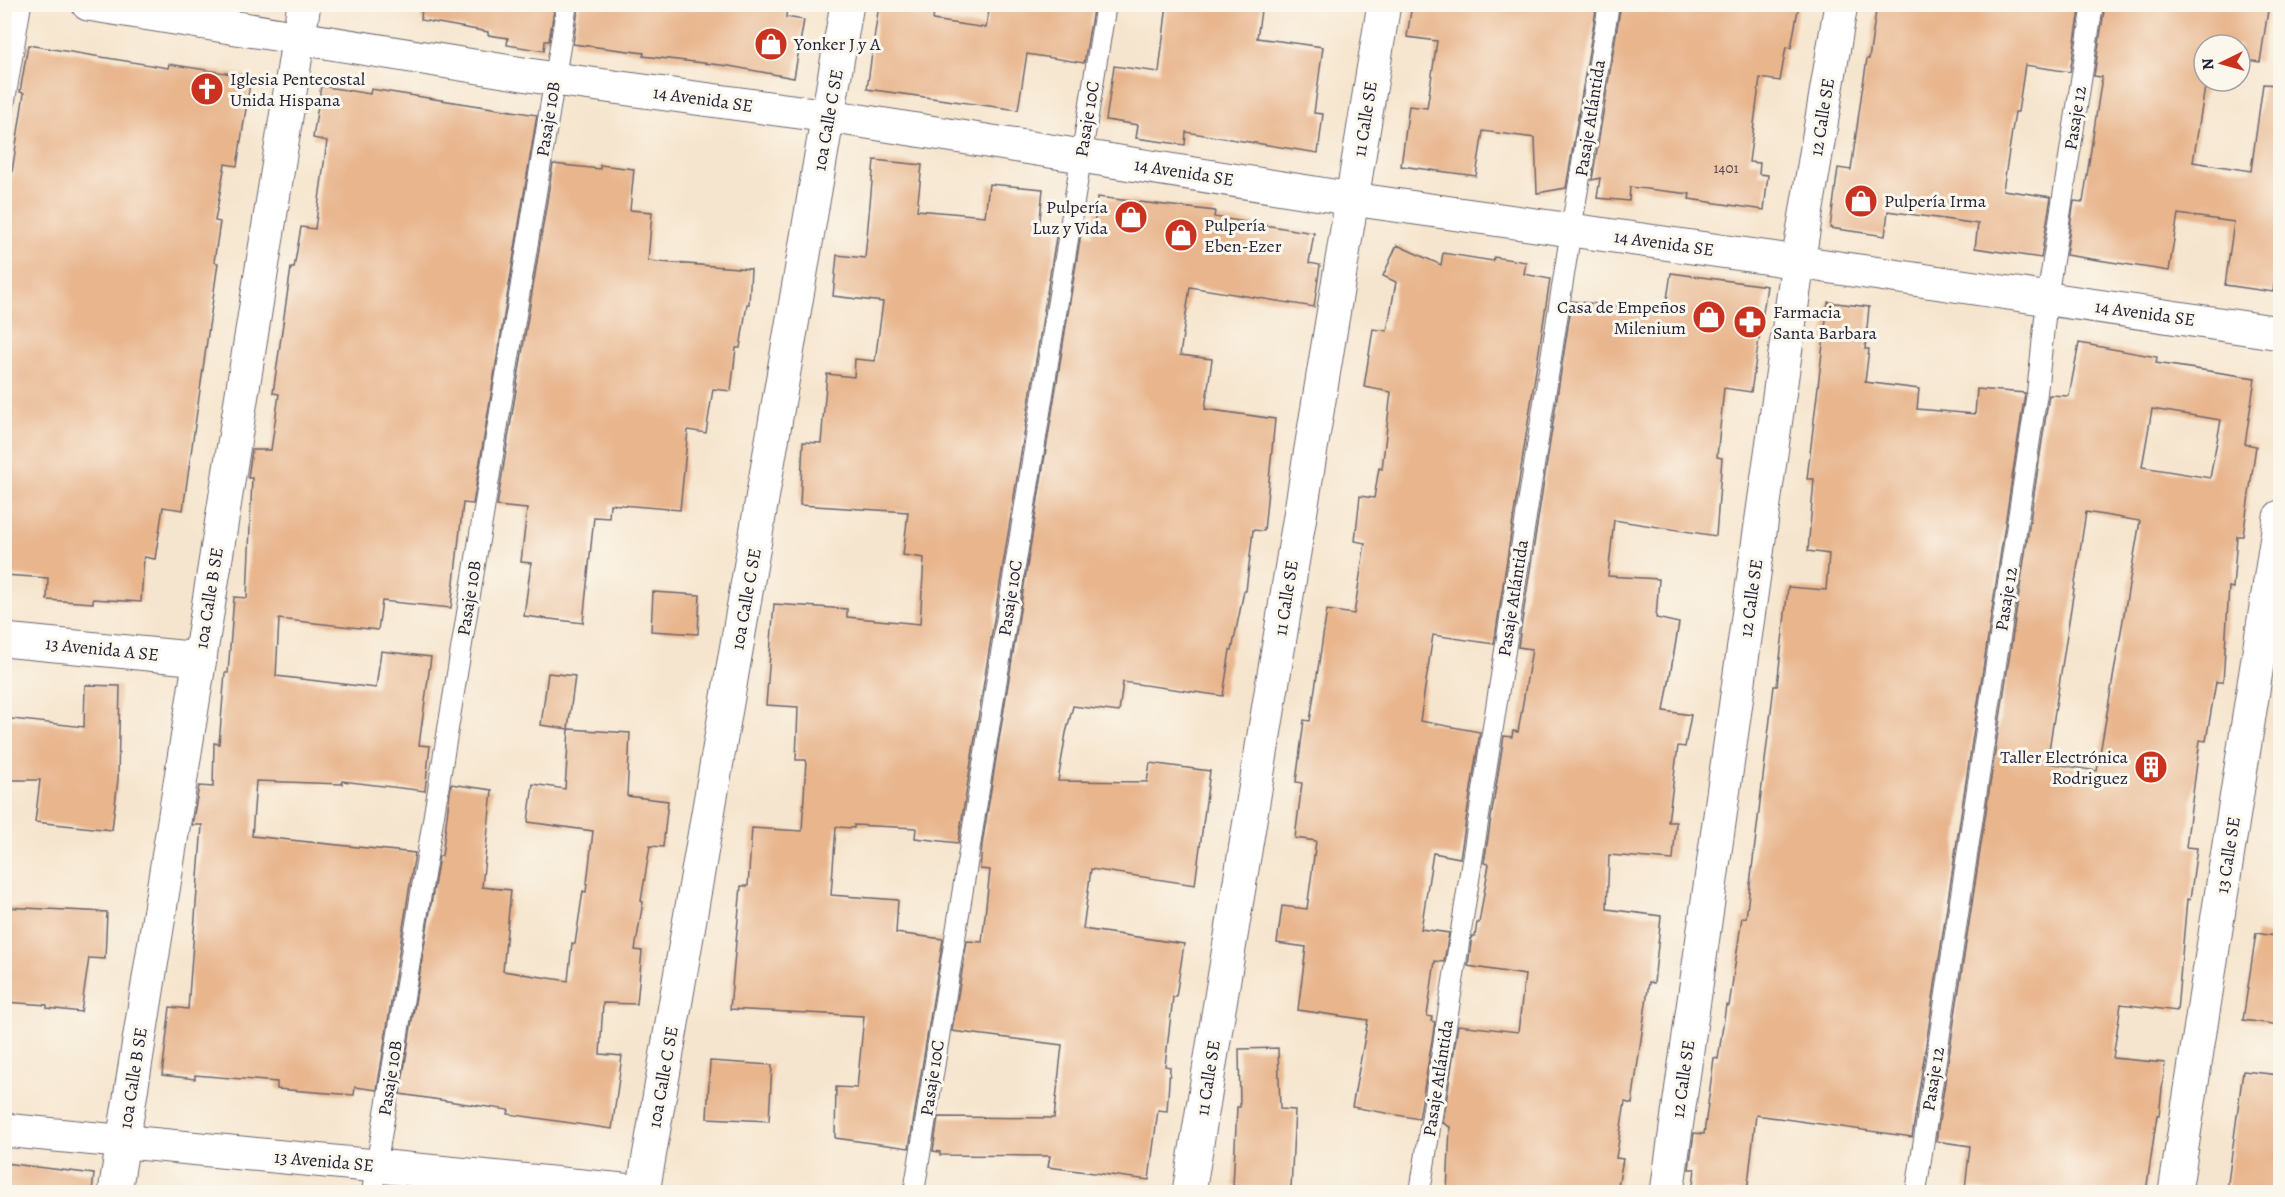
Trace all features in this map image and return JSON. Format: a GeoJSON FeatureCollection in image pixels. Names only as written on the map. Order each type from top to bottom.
{"type":"FeatureCollection","features":[{"type":"Feature","properties":{"kind":"street","name":"14 Avenida SE"},"geometry":{"type":"LineString","coordinates":[[88,4],[554,79],[829,116],[1352,199],[2280,333]]}},
{"type":"Feature","properties":{"kind":"street","name":"10a Calle B SE"},"geometry":{"type":"LineString","coordinates":[[115,1192],[304,4]]}},
{"type":"Feature","properties":{"kind":"street","name":"10a Calle C SE"},"geometry":{"type":"LineString","coordinates":[[644,1192],[847,4]]}},
{"type":"Feature","properties":{"kind":"street","name":"11 Calle SE"},"geometry":{"type":"LineString","coordinates":[[1189,1192],[1384,4]]}},
{"type":"Feature","properties":{"kind":"street","name":"12 Calle SE"},"geometry":{"type":"LineString","coordinates":[[1666,1192],[1798,262],[1841,4]]}},
{"type":"Feature","properties":{"kind":"street","name":"13 Calle SE"},"geometry":{"type":"LineString","coordinates":[[2175,1192],[2280,517]]}},
{"type":"Feature","properties":{"kind":"street","name":"13 Avenida A SE"},"geometry":{"type":"LineString","coordinates":[[4,640],[200,658]]}},
{"type":"Feature","properties":{"kind":"street","name":"13 Avenida SE"},"geometry":{"type":"LineString","coordinates":[[4,1130],[123,1142],[374,1179],[644,1192]]}},
{"type":"Feature","properties":{"kind":"lane"},"geometry":{"type":"LineString","coordinates":[[4,106],[21,4]]}},
{"type":"Feature","properties":{"kind":"lane","name":"Pasaje 10B"},"geometry":{"type":"LineString","coordinates":[[374,1179],[567,4]]}},
{"type":"Feature","properties":{"kind":"lane","name":"Pasaje 10C"},"geometry":{"type":"LineString","coordinates":[[914,1192],[1106,4]]}},
{"type":"Feature","properties":{"kind":"lane","name":"Pasaje Atlántida"},"geometry":{"type":"LineString","coordinates":[[1420,1192],[1571,230],[1609,4]]}},
{"type":"Feature","properties":{"kind":"lane","name":"Pasaje 12"},"geometry":{"type":"LineString","coordinates":[[1916,1192],[2037,393],[2047,299],[2093,4]]}},
{"type":"Feature","properties":{"kind":"building"},"geometry":{"type":"Polygon","coordinates":[[[422,4],[555,4],[549,41],[545,41],[544,51],[507,45],[508,38],[488,35],[488,32],[421,20],[422,4]]]}},
{"type":"Feature","properties":{"kind":"building"},"geometry":{"type":"Polygon","coordinates":[[[579,4],[787,4],[786,17],[804,20],[794,78],[729,66],[643,56],[644,53],[573,44],[579,4]]]}},
{"type":"Feature","properties":{"kind":"building"},"geometry":{"type":"Polygon","coordinates":[[[879,4],[935,4],[933,20],[986,28],[990,4],[1094,4],[1084,63],[1027,54],[1018,110],[867,89],[879,4]]]}},
{"type":"Feature","properties":{"kind":"building"},"geometry":{"type":"Polygon","coordinates":[[[1167,4],[1262,4],[1257,38],[1323,47],[1314,113],[1323,114],[1318,153],[1186,132],[1185,145],[1136,138],[1138,125],[1106,120],[1114,66],[1159,72],[1167,4]]]}},
{"type":"Feature","properties":{"kind":"building"},"geometry":{"type":"Polygon","coordinates":[[[1412,4],[1597,4],[1566,188],[1537,193],[1535,138],[1483,131],[1476,176],[1401,166],[1409,106],[1427,108],[1437,41],[1407,37],[1412,4]]]}},
{"type":"Feature","properties":{"kind":"building"},"geometry":{"type":"Polygon","coordinates":[[[1621,4],[1799,4],[1791,48],[1786,47],[1780,81],[1760,78],[1749,162],[1760,163],[1759,174],[1768,175],[1764,210],[1689,199],[1690,194],[1630,187],[1629,201],[1597,198],[1600,178],[1592,180],[1621,4]]]}},
{"type":"Feature","properties":{"kind":"building"},"geometry":{"type":"Polygon","coordinates":[[[1877,4],[2081,4],[2070,72],[2025,65],[2018,112],[2015,112],[2003,190],[2051,197],[2041,258],[1975,248],[1978,224],[1888,211],[1885,236],[1830,228],[1838,168],[1851,170],[1877,4]]]}},
{"type":"Feature","properties":{"kind":"building"},"geometry":{"type":"Polygon","coordinates":[[[2105,4],[2269,4],[2260,62],[2252,61],[2252,33],[2192,33],[2192,93],[2204,93],[2193,162],[2251,171],[2263,84],[2280,85],[2280,241],[2273,292],[2225,285],[2234,222],[2178,214],[2169,271],[2066,255],[2074,201],[2083,202],[2102,77],[2094,76],[2105,4]]]}},
{"type":"Feature","properties":{"kind":"building"},"geometry":{"type":"Polygon","coordinates":[[[28,45],[168,68],[169,64],[251,77],[237,166],[225,164],[215,221],[220,222],[214,262],[218,263],[183,510],[163,507],[155,559],[144,557],[141,602],[93,599],[93,603],[47,600],[48,578],[4,575],[4,224],[24,93],[20,92],[28,45]]]}},
{"type":"Feature","properties":{"kind":"building"},"geometry":{"type":"Polygon","coordinates":[[[321,86],[370,94],[371,89],[537,115],[473,504],[463,503],[451,608],[382,601],[378,630],[279,619],[276,676],[376,688],[381,651],[431,657],[419,745],[430,746],[425,791],[342,781],[342,784],[256,781],[252,836],[415,853],[377,1090],[355,1087],[354,1095],[277,1089],[277,1082],[195,1075],[195,1079],[162,1075],[170,1007],[188,1009],[202,825],[192,825],[199,786],[213,787],[214,743],[219,744],[234,597],[247,598],[252,478],[248,478],[252,450],[271,450],[279,394],[273,393],[291,268],[294,268],[301,227],[315,229],[327,141],[313,138],[321,86]]]}},
{"type":"Feature","properties":{"kind":"building"},"geometry":{"type":"Polygon","coordinates":[[[874,160],[922,165],[917,210],[985,216],[989,184],[1043,189],[1039,229],[1057,231],[958,843],[915,838],[916,828],[854,825],[854,828],[836,827],[831,895],[898,900],[896,933],[943,939],[909,1148],[835,1138],[836,1087],[857,1088],[864,1016],[730,1009],[741,886],[748,886],[752,828],[802,831],[806,760],[796,760],[798,707],[766,705],[774,604],[847,609],[847,617],[920,624],[924,558],[903,555],[908,512],[800,505],[803,442],[821,443],[827,374],[854,377],[855,359],[875,361],[883,302],[833,296],[837,255],[865,258],[874,160]]]}},
{"type":"Feature","properties":{"kind":"building"},"geometry":{"type":"Polygon","coordinates":[[[553,164],[600,169],[600,165],[634,169],[630,210],[652,212],[648,261],[751,269],[749,304],[747,304],[740,348],[736,348],[731,391],[713,389],[706,433],[688,430],[680,510],[610,504],[609,518],[594,517],[583,623],[524,616],[531,563],[521,562],[527,509],[497,506],[553,164]]]}},
{"type":"Feature","properties":{"kind":"building"},"geometry":{"type":"Polygon","coordinates":[[[1097,197],[1215,211],[1214,217],[1314,233],[1309,263],[1320,265],[1314,307],[1190,287],[1180,355],[1212,359],[1205,409],[1275,419],[1264,531],[1253,530],[1246,591],[1244,591],[1232,650],[1230,650],[1223,696],[1123,682],[1119,712],[1073,706],[1066,733],[1058,781],[1147,782],[1150,763],[1210,771],[1195,885],[1091,869],[1083,929],[1184,944],[1176,997],[1173,997],[1165,1066],[1170,1067],[1167,1111],[1158,1110],[1149,1180],[1048,1167],[1050,1156],[940,1155],[940,1152],[933,1151],[938,1117],[1054,1118],[1062,1045],[952,1031],[967,941],[982,942],[990,870],[980,869],[982,845],[1081,233],[1093,235],[1097,197]]]}},
{"type":"Feature","properties":{"kind":"building"},"geometry":{"type":"Polygon","coordinates":[[[1397,245],[1441,265],[1443,253],[1493,261],[1494,257],[1526,262],[1524,274],[1550,279],[1494,644],[1433,635],[1420,721],[1480,732],[1460,858],[1433,853],[1421,929],[1449,933],[1444,962],[1435,961],[1427,1016],[1432,1017],[1431,1021],[1435,1022],[1419,1119],[1352,1107],[1368,1020],[1298,1010],[1306,947],[1277,943],[1282,906],[1307,909],[1316,841],[1295,838],[1302,783],[1296,782],[1304,720],[1310,721],[1327,610],[1354,614],[1365,543],[1355,541],[1360,496],[1374,498],[1379,468],[1382,469],[1391,392],[1364,387],[1373,329],[1387,331],[1396,282],[1383,276],[1397,245]]]}},
{"type":"Feature","properties":{"kind":"building"},"geometry":{"type":"Polygon","coordinates":[[[1671,273],[1767,286],[1751,392],[1724,388],[1717,457],[1722,458],[1716,536],[1614,520],[1608,576],[1659,579],[1656,618],[1679,623],[1664,711],[1691,715],[1685,747],[1678,746],[1668,822],[1676,822],[1673,860],[1609,855],[1607,909],[1661,916],[1654,983],[1649,982],[1632,1104],[1625,1102],[1616,1158],[1623,1159],[1617,1192],[1447,1192],[1450,1127],[1443,1123],[1458,1025],[1518,1032],[1525,975],[1468,966],[1472,936],[1475,936],[1477,923],[1479,923],[1489,864],[1484,863],[1504,736],[1512,737],[1513,731],[1518,732],[1532,649],[1518,647],[1572,301],[1665,312],[1671,273]]]}},
{"type":"Feature","properties":{"kind":"building"},"geometry":{"type":"Polygon","coordinates":[[[1828,302],[1869,307],[1865,349],[1869,349],[1865,382],[1919,389],[1917,409],[1975,414],[1977,389],[2025,393],[1912,1137],[1756,1115],[1747,1192],[1692,1192],[1695,1169],[1689,1169],[1694,1133],[1704,1134],[1714,1058],[1718,1059],[1726,1005],[1729,1006],[1742,917],[1746,918],[1788,587],[1826,590],[1829,554],[1808,551],[1814,479],[1807,479],[1828,302]]]}},
{"type":"Feature","properties":{"kind":"building"},"geometry":{"type":"Polygon","coordinates":[[[2079,343],[2157,357],[2156,363],[2255,378],[2245,444],[2256,446],[2243,536],[2237,536],[2233,588],[2229,587],[2223,682],[2216,682],[2206,741],[2200,740],[2186,847],[2197,848],[2190,900],[2187,899],[2177,1011],[2121,1004],[2113,1058],[2165,1063],[2146,1192],[1999,1192],[1965,1188],[1970,1146],[1936,1141],[2049,395],[2069,396],[2079,343]],[[2152,409],[2142,467],[2210,478],[2221,420],[2152,409]],[[2086,512],[2047,763],[2097,771],[2140,521],[2086,512]]]}},
{"type":"Feature","properties":{"kind":"building"},"geometry":{"type":"Polygon","coordinates":[[[653,592],[700,595],[698,634],[651,631],[653,592]]]}},
{"type":"Feature","properties":{"kind":"building"},"geometry":{"type":"Polygon","coordinates":[[[548,673],[575,676],[568,729],[541,725],[548,673]]]}},
{"type":"Feature","properties":{"kind":"building"},"geometry":{"type":"Polygon","coordinates":[[[85,685],[120,686],[118,779],[112,830],[35,822],[40,780],[4,780],[4,718],[84,727],[85,685]]]}},
{"type":"Feature","properties":{"kind":"building"},"geometry":{"type":"Polygon","coordinates":[[[569,729],[630,733],[627,796],[668,801],[663,847],[650,846],[641,901],[643,902],[635,950],[642,951],[637,1004],[603,1003],[600,1054],[622,1056],[612,1129],[508,1114],[509,1110],[400,1094],[439,856],[442,856],[451,784],[492,790],[482,887],[511,890],[503,971],[568,981],[572,943],[575,944],[583,891],[586,892],[593,831],[528,822],[533,784],[565,789],[569,729]]]}},
{"type":"Feature","properties":{"kind":"building"},"geometry":{"type":"Polygon","coordinates":[[[4,907],[107,912],[105,959],[89,958],[81,1012],[47,1008],[47,1005],[4,1002],[4,907]]]}},
{"type":"Feature","properties":{"kind":"building"},"geometry":{"type":"Polygon","coordinates":[[[2256,933],[2280,937],[2280,1025],[2243,1020],[2256,933]]]}},
{"type":"Feature","properties":{"kind":"building"},"geometry":{"type":"Polygon","coordinates":[[[1278,1048],[1280,1109],[1295,1110],[1291,1189],[1233,1186],[1237,1107],[1240,1107],[1239,1049],[1278,1048]]]}},
{"type":"Feature","properties":{"kind":"building"},"geometry":{"type":"Polygon","coordinates":[[[710,1061],[772,1065],[769,1121],[707,1118],[710,1061]]]}},
{"type":"Feature","properties":{"kind":"building"},"geometry":{"type":"Polygon","coordinates":[[[2243,1071],[2280,1075],[2280,1192],[2227,1190],[2243,1071]]]}},
{"type":"Feature","properties":{"kind":"building"},"geometry":{"type":"Polygon","coordinates":[[[4,1163],[94,1174],[92,1192],[4,1192],[4,1163]]]}},
{"type":"Feature","properties":{"kind":"place","name":"Yonker J y A"},"geometry":{"type":"Point","coordinates":[771,44]}},
{"type":"Feature","properties":{"kind":"place","name":"Iglesia Pentecostal Unida Hispana"},"geometry":{"type":"Point","coordinates":[207,89]}},
{"type":"Feature","properties":{"kind":"place","name":"Pulpería Irma"},"geometry":{"type":"Point","coordinates":[1861,201]}},
{"type":"Feature","properties":{"kind":"place","name":"Pulpería Luz y Vida"},"geometry":{"type":"Point","coordinates":[1131,217]}},
{"type":"Feature","properties":{"kind":"place","name":"Pulpería Eben-Ezer"},"geometry":{"type":"Point","coordinates":[1181,235]}},
{"type":"Feature","properties":{"kind":"place","name":"Casa de Empeños Milenium"},"geometry":{"type":"Point","coordinates":[1709,317]}},
{"type":"Feature","properties":{"kind":"place","name":"Farmacia Santa Barbara"},"geometry":{"type":"Point","coordinates":[1750,322]}},
{"type":"Feature","properties":{"kind":"place","name":"Taller Electrónica Rodriguez"},"geometry":{"type":"Point","coordinates":[2151,767]}}]}
